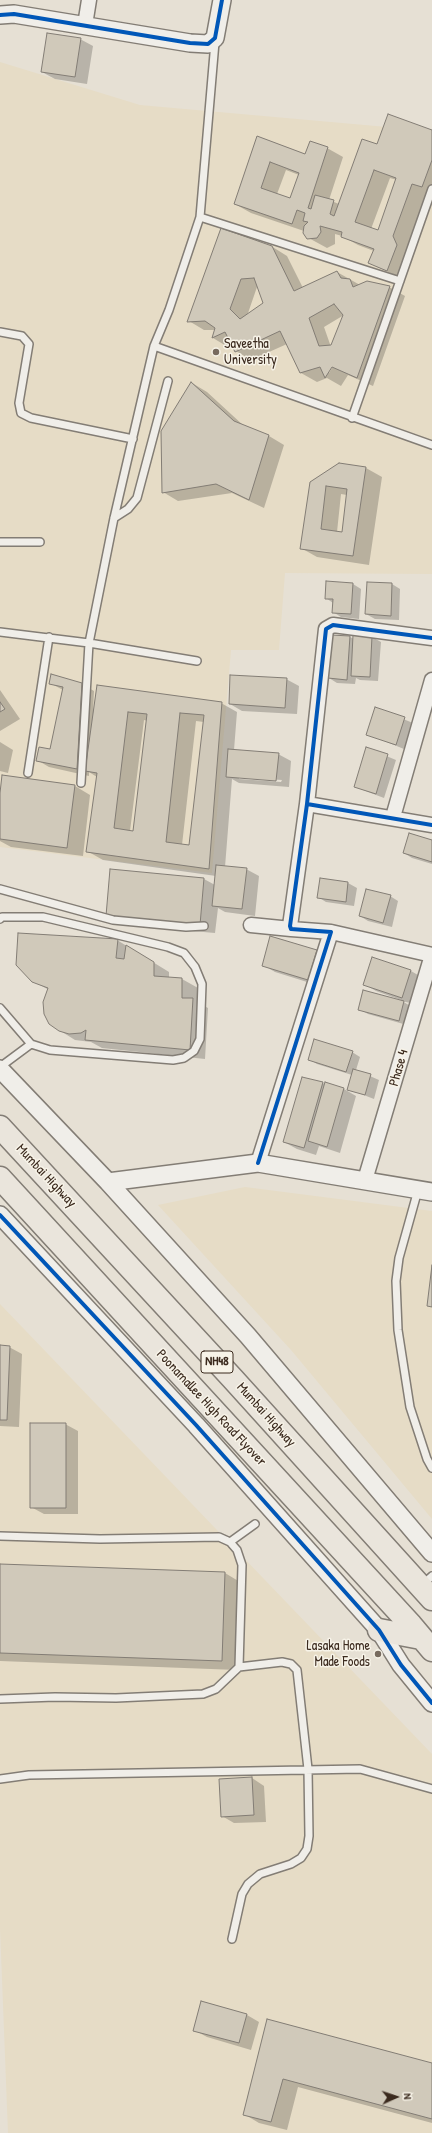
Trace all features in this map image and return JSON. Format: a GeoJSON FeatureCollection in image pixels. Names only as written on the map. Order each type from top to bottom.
{"type":"FeatureCollection","features":[{"type":"Feature","properties":{"kind":"highway","name":"Mumbai Highway"},"geometry":{"type":"LineString","coordinates":[[0,1127],[428,1587]]}},
{"type":"Feature","properties":{"kind":"highway"},"geometry":{"type":"LineString","coordinates":[[0,1138],[41,1171]]}},
{"type":"Feature","properties":{"kind":"highway","name":"Poonamallee High Road Flyover"},"geometry":{"type":"LineString","coordinates":[[0,1178],[427,1644]]}},
{"type":"Feature","properties":{"kind":"highway"},"geometry":{"type":"LineString","coordinates":[[379,1630],[427,1644]]}},
{"type":"Feature","properties":{"kind":"street"},"geometry":{"type":"LineString","coordinates":[[85,25],[89,0]]}},
{"type":"Feature","properties":{"kind":"street"},"geometry":{"type":"LineString","coordinates":[[0,15],[14,14],[190,43],[208,44],[215,38],[222,0]]}},
{"type":"Feature","properties":{"kind":"street"},"geometry":{"type":"LineString","coordinates":[[291,929],[307,804],[326,628],[333,625],[432,638]]}},
{"type":"Feature","properties":{"kind":"street"},"geometry":{"type":"LineString","coordinates":[[393,817],[432,680]]}},
{"type":"Feature","properties":{"kind":"street"},"geometry":{"type":"LineString","coordinates":[[307,804],[393,817],[432,825]]}},
{"type":"Feature","properties":{"kind":"street"},"geometry":{"type":"LineString","coordinates":[[252,925],[331,932],[432,955]]}},
{"type":"Feature","properties":{"kind":"street"},"geometry":{"type":"LineString","coordinates":[[258,1163],[331,932]]}},
{"type":"Feature","properties":{"kind":"street","name":"Phase 4"},"geometry":{"type":"LineString","coordinates":[[366,1180],[432,955]]}},
{"type":"Feature","properties":{"kind":"street"},"geometry":{"type":"LineString","coordinates":[[0,1068],[108,1182],[248,1336],[432,1553]]}},
{"type":"Feature","properties":{"kind":"street"},"geometry":{"type":"LineString","coordinates":[[108,1182],[258,1163],[425,1190]]}},
{"type":"Feature","properties":{"kind":"street"},"geometry":{"type":"LineString","coordinates":[[0,1215],[196,1425],[379,1630],[401,1664],[432,1702]]}},
{"type":"Feature","properties":{"kind":"lane"},"geometry":{"type":"LineString","coordinates":[[81,783],[89,643],[114,518],[154,346],[169,310],[200,217],[215,38]]}},
{"type":"Feature","properties":{"kind":"lane"},"geometry":{"type":"LineString","coordinates":[[352,418],[432,189]]}},
{"type":"Feature","properties":{"kind":"lane"},"geometry":{"type":"LineString","coordinates":[[200,217],[400,281]]}},
{"type":"Feature","properties":{"kind":"lane"},"geometry":{"type":"LineString","coordinates":[[0,332],[22,336],[29,344],[19,403],[21,413],[31,418],[133,438]]}},
{"type":"Feature","properties":{"kind":"lane"},"geometry":{"type":"LineString","coordinates":[[154,346],[352,418],[432,445]]}},
{"type":"Feature","properties":{"kind":"lane"},"geometry":{"type":"LineString","coordinates":[[114,518],[128,509],[137,498],[168,381]]}},
{"type":"Feature","properties":{"kind":"lane"},"geometry":{"type":"LineString","coordinates":[[0,542],[40,542]]}},
{"type":"Feature","properties":{"kind":"lane"},"geometry":{"type":"LineString","coordinates":[[0,632],[49,637],[197,661]]}},
{"type":"Feature","properties":{"kind":"lane"},"geometry":{"type":"LineString","coordinates":[[28,773],[49,637]]}},
{"type":"Feature","properties":{"kind":"lane"},"geometry":{"type":"LineString","coordinates":[[0,890],[113,920],[186,928],[204,926]]}},
{"type":"Feature","properties":{"kind":"lane"},"geometry":{"type":"LineString","coordinates":[[0,919],[2,917],[43,917],[168,947],[184,953],[195,967],[202,984],[200,1039],[194,1051],[184,1058],[173,1060],[50,1050],[31,1044],[0,1008]]}},
{"type":"Feature","properties":{"kind":"lane"},"geometry":{"type":"LineString","coordinates":[[0,1068],[31,1044]]}},
{"type":"Feature","properties":{"kind":"lane"},"geometry":{"type":"LineString","coordinates":[[425,1190],[399,1258],[396,1281],[398,1330],[410,1407],[427,1459],[432,1468]]}},
{"type":"Feature","properties":{"kind":"lane"},"geometry":{"type":"LineString","coordinates":[[230,1542],[255,1524]]}},
{"type":"Feature","properties":{"kind":"lane"},"geometry":{"type":"LineString","coordinates":[[0,1536],[100,1539],[219,1537],[230,1542],[237,1550],[242,1565],[239,1667]]}},
{"type":"Feature","properties":{"kind":"lane"},"geometry":{"type":"LineString","coordinates":[[0,1699],[55,1696],[116,1698],[204,1694],[216,1689],[239,1667],[282,1662],[291,1664],[297,1670],[308,1769],[309,1836],[307,1849],[301,1858],[291,1864],[260,1874],[248,1884],[242,1894],[232,1939]]}},
{"type":"Feature","properties":{"kind":"lane"},"geometry":{"type":"LineString","coordinates":[[0,1779],[29,1775],[308,1769],[360,1770],[432,1789]]}},
{"type":"Feature","properties":{"kind":"shaded area","name":"Saveetha University"},"geometry":{"type":"Polygon","coordinates":[[[0,62],[140,105],[432,131],[432,574],[285,573],[279,650],[231,650],[212,873],[0,847],[0,62]]]}},
{"type":"Feature","properties":{"kind":"shaded area"},"geometry":{"type":"Polygon","coordinates":[[[245,1187],[432,1211],[432,1519],[291,1350],[158,1205],[245,1187]]]}},
{"type":"Feature","properties":{"kind":"shaded area"},"geometry":{"type":"Polygon","coordinates":[[[0,1304],[432,1754],[432,2133],[8,2133],[0,1928],[0,1304]]]}},
{"type":"Feature","properties":{"kind":"building"},"geometry":{"type":"Polygon","coordinates":[[[47,33],[81,38],[75,77],[41,72],[47,33]]]}},
{"type":"Feature","properties":{"kind":"building"},"geometry":{"type":"Polygon","coordinates":[[[388,114],[432,130],[432,160],[422,187],[412,184],[393,236],[397,245],[387,271],[368,263],[374,249],[341,237],[342,232],[320,226],[321,232],[317,238],[307,239],[303,233],[304,226],[308,222],[303,221],[305,213],[297,210],[292,224],[234,204],[257,136],[305,154],[310,141],[328,147],[308,208],[311,209],[315,195],[334,200],[330,214],[334,216],[362,139],[377,144],[388,114]],[[270,162],[261,188],[290,198],[299,173],[270,162]],[[374,170],[355,222],[378,230],[396,178],[374,170]]]}},
{"type":"Feature","properties":{"kind":"building"},"geometry":{"type":"Polygon","coordinates":[[[221,228],[272,246],[294,291],[337,271],[341,278],[350,279],[353,287],[367,281],[390,286],[357,378],[332,367],[325,378],[320,367],[300,373],[280,331],[235,352],[225,332],[212,338],[215,328],[205,321],[187,322],[221,228]],[[254,278],[241,279],[230,309],[240,319],[263,303],[254,278]],[[334,304],[309,318],[319,346],[331,345],[343,315],[334,304]]]}},
{"type":"Feature","properties":{"kind":"building"},"geometry":{"type":"Polygon","coordinates":[[[191,382],[234,421],[269,435],[249,500],[216,484],[162,493],[161,431],[191,382]]]}},
{"type":"Feature","properties":{"kind":"building"},"geometry":{"type":"Polygon","coordinates":[[[339,463],[366,467],[353,556],[300,549],[310,482],[339,463]],[[326,486],[321,529],[342,532],[347,489],[326,486]]]}},
{"type":"Feature","properties":{"kind":"building"},"geometry":{"type":"Polygon","coordinates":[[[326,581],[353,583],[351,614],[332,613],[333,599],[325,599],[326,581]]]}},
{"type":"Feature","properties":{"kind":"building"},"geometry":{"type":"Polygon","coordinates":[[[367,582],[392,583],[391,616],[365,614],[367,582]]]}},
{"type":"Feature","properties":{"kind":"building"},"geometry":{"type":"Polygon","coordinates":[[[331,635],[350,636],[347,680],[328,678],[331,635]]]}},
{"type":"Feature","properties":{"kind":"building"},"geometry":{"type":"Polygon","coordinates":[[[353,635],[372,636],[370,677],[351,676],[353,635]]]}},
{"type":"Feature","properties":{"kind":"building"},"geometry":{"type":"Polygon","coordinates":[[[51,674],[82,683],[77,769],[36,761],[39,747],[50,749],[63,687],[49,684],[51,674]]]}},
{"type":"Feature","properties":{"kind":"building"},"geometry":{"type":"Polygon","coordinates":[[[230,675],[287,678],[285,708],[229,704],[230,675]]]}},
{"type":"Feature","properties":{"kind":"building"},"geometry":{"type":"Polygon","coordinates":[[[97,685],[222,702],[209,869],[86,852],[97,773],[85,771],[97,685]],[[128,712],[114,828],[133,831],[147,714],[128,712]],[[180,713],[166,842],[189,845],[204,715],[180,713]]]}},
{"type":"Feature","properties":{"kind":"building"},"geometry":{"type":"Polygon","coordinates":[[[0,702],[5,709],[0,712],[0,702]]]}},
{"type":"Feature","properties":{"kind":"building"},"geometry":{"type":"Polygon","coordinates":[[[375,707],[405,717],[396,745],[366,735],[375,707]]]}},
{"type":"Feature","properties":{"kind":"building"},"geometry":{"type":"Polygon","coordinates":[[[366,747],[388,754],[376,794],[354,787],[366,747]]]}},
{"type":"Feature","properties":{"kind":"building"},"geometry":{"type":"Polygon","coordinates":[[[228,749],[279,753],[276,781],[226,777],[228,749]]]}},
{"type":"Feature","properties":{"kind":"building"},"geometry":{"type":"Polygon","coordinates":[[[2,775],[75,785],[67,848],[0,839],[0,793],[2,775]]]}},
{"type":"Feature","properties":{"kind":"building"},"geometry":{"type":"Polygon","coordinates":[[[409,833],[432,840],[432,862],[403,853],[409,833]]]}},
{"type":"Feature","properties":{"kind":"building"},"geometry":{"type":"Polygon","coordinates":[[[216,865],[247,868],[242,909],[212,906],[216,865]]]}},
{"type":"Feature","properties":{"kind":"building"},"geometry":{"type":"Polygon","coordinates":[[[110,869],[204,878],[200,925],[106,916],[110,869]]]}},
{"type":"Feature","properties":{"kind":"building"},"geometry":{"type":"Polygon","coordinates":[[[320,878],[348,882],[346,902],[317,898],[320,878]]]}},
{"type":"Feature","properties":{"kind":"building"},"geometry":{"type":"Polygon","coordinates":[[[366,889],[391,895],[383,923],[359,916],[366,889]]]}},
{"type":"Feature","properties":{"kind":"building"},"geometry":{"type":"Polygon","coordinates":[[[18,933],[118,939],[116,958],[124,959],[126,945],[154,962],[154,976],[182,978],[182,998],[193,998],[190,1050],[85,1040],[86,1030],[81,1033],[69,1034],[59,1031],[49,1024],[44,1014],[43,1002],[48,988],[32,982],[16,965],[18,933]]]}},
{"type":"Feature","properties":{"kind":"building"},"geometry":{"type":"Polygon","coordinates":[[[270,936],[317,950],[308,980],[262,966],[270,936]]]}},
{"type":"Feature","properties":{"kind":"building"},"geometry":{"type":"Polygon","coordinates":[[[372,957],[411,970],[402,998],[363,985],[372,957]]]}},
{"type":"Feature","properties":{"kind":"building"},"geometry":{"type":"Polygon","coordinates":[[[363,990],[404,1001],[399,1021],[358,1010],[363,990]]]}},
{"type":"Feature","properties":{"kind":"building"},"geometry":{"type":"Polygon","coordinates":[[[314,1039],[353,1051],[346,1072],[308,1060],[314,1039]]]}},
{"type":"Feature","properties":{"kind":"building"},"geometry":{"type":"Polygon","coordinates":[[[353,1069],[371,1074],[365,1095],[347,1090],[353,1069]]]}},
{"type":"Feature","properties":{"kind":"building"},"geometry":{"type":"Polygon","coordinates":[[[302,1077],[323,1082],[304,1148],[283,1142],[302,1077]]]}},
{"type":"Feature","properties":{"kind":"building"},"geometry":{"type":"Polygon","coordinates":[[[325,1082],[344,1088],[327,1147],[308,1141],[325,1082]]]}},
{"type":"Feature","properties":{"kind":"building"},"geometry":{"type":"Polygon","coordinates":[[[432,1265],[432,1307],[427,1306],[432,1265]]]}},
{"type":"Feature","properties":{"kind":"building"},"geometry":{"type":"Polygon","coordinates":[[[0,1345],[10,1346],[7,1420],[0,1420],[0,1345]]]}},
{"type":"Feature","properties":{"kind":"building"},"geometry":{"type":"Polygon","coordinates":[[[30,1423],[66,1423],[66,1508],[30,1508],[30,1423]]]}},
{"type":"Feature","properties":{"kind":"building"},"geometry":{"type":"Polygon","coordinates":[[[0,1564],[225,1572],[222,1661],[0,1653],[0,1564]]]}},
{"type":"Feature","properties":{"kind":"building"},"geometry":{"type":"Polygon","coordinates":[[[252,1777],[254,1815],[221,1817],[219,1779],[252,1777]]]}},
{"type":"Feature","properties":{"kind":"building"},"geometry":{"type":"Polygon","coordinates":[[[201,2001],[247,2014],[239,2043],[193,2031],[201,2001]]]}},
{"type":"Feature","properties":{"kind":"building"},"geometry":{"type":"Polygon","coordinates":[[[267,2019],[432,2063],[432,2119],[283,2079],[271,2122],[243,2115],[267,2019]]]}},
{"type":"Feature","properties":{"kind":"cycle path"},"geometry":{"type":"LineString","coordinates":[[0,15],[14,14],[190,43],[208,44],[215,38],[222,0]]}},
{"type":"Feature","properties":{"kind":"cycle path"},"geometry":{"type":"LineString","coordinates":[[307,804],[326,629],[333,625],[432,638]]}},
{"type":"Feature","properties":{"kind":"cycle path"},"geometry":{"type":"LineString","coordinates":[[258,1163],[331,932],[291,929],[290,926],[307,804],[432,825]]}},
{"type":"Feature","properties":{"kind":"cycle path"},"geometry":{"type":"LineString","coordinates":[[0,1215],[196,1425],[379,1630],[401,1665],[432,1703]]}},
{"type":"Feature","properties":{"kind":"place","name":"Saveetha University"},"geometry":{"type":"Point","coordinates":[216,352]}},
{"type":"Feature","properties":{"kind":"place","name":"Lasaka Home Made Foods"},"geometry":{"type":"Point","coordinates":[378,1654]}}]}
